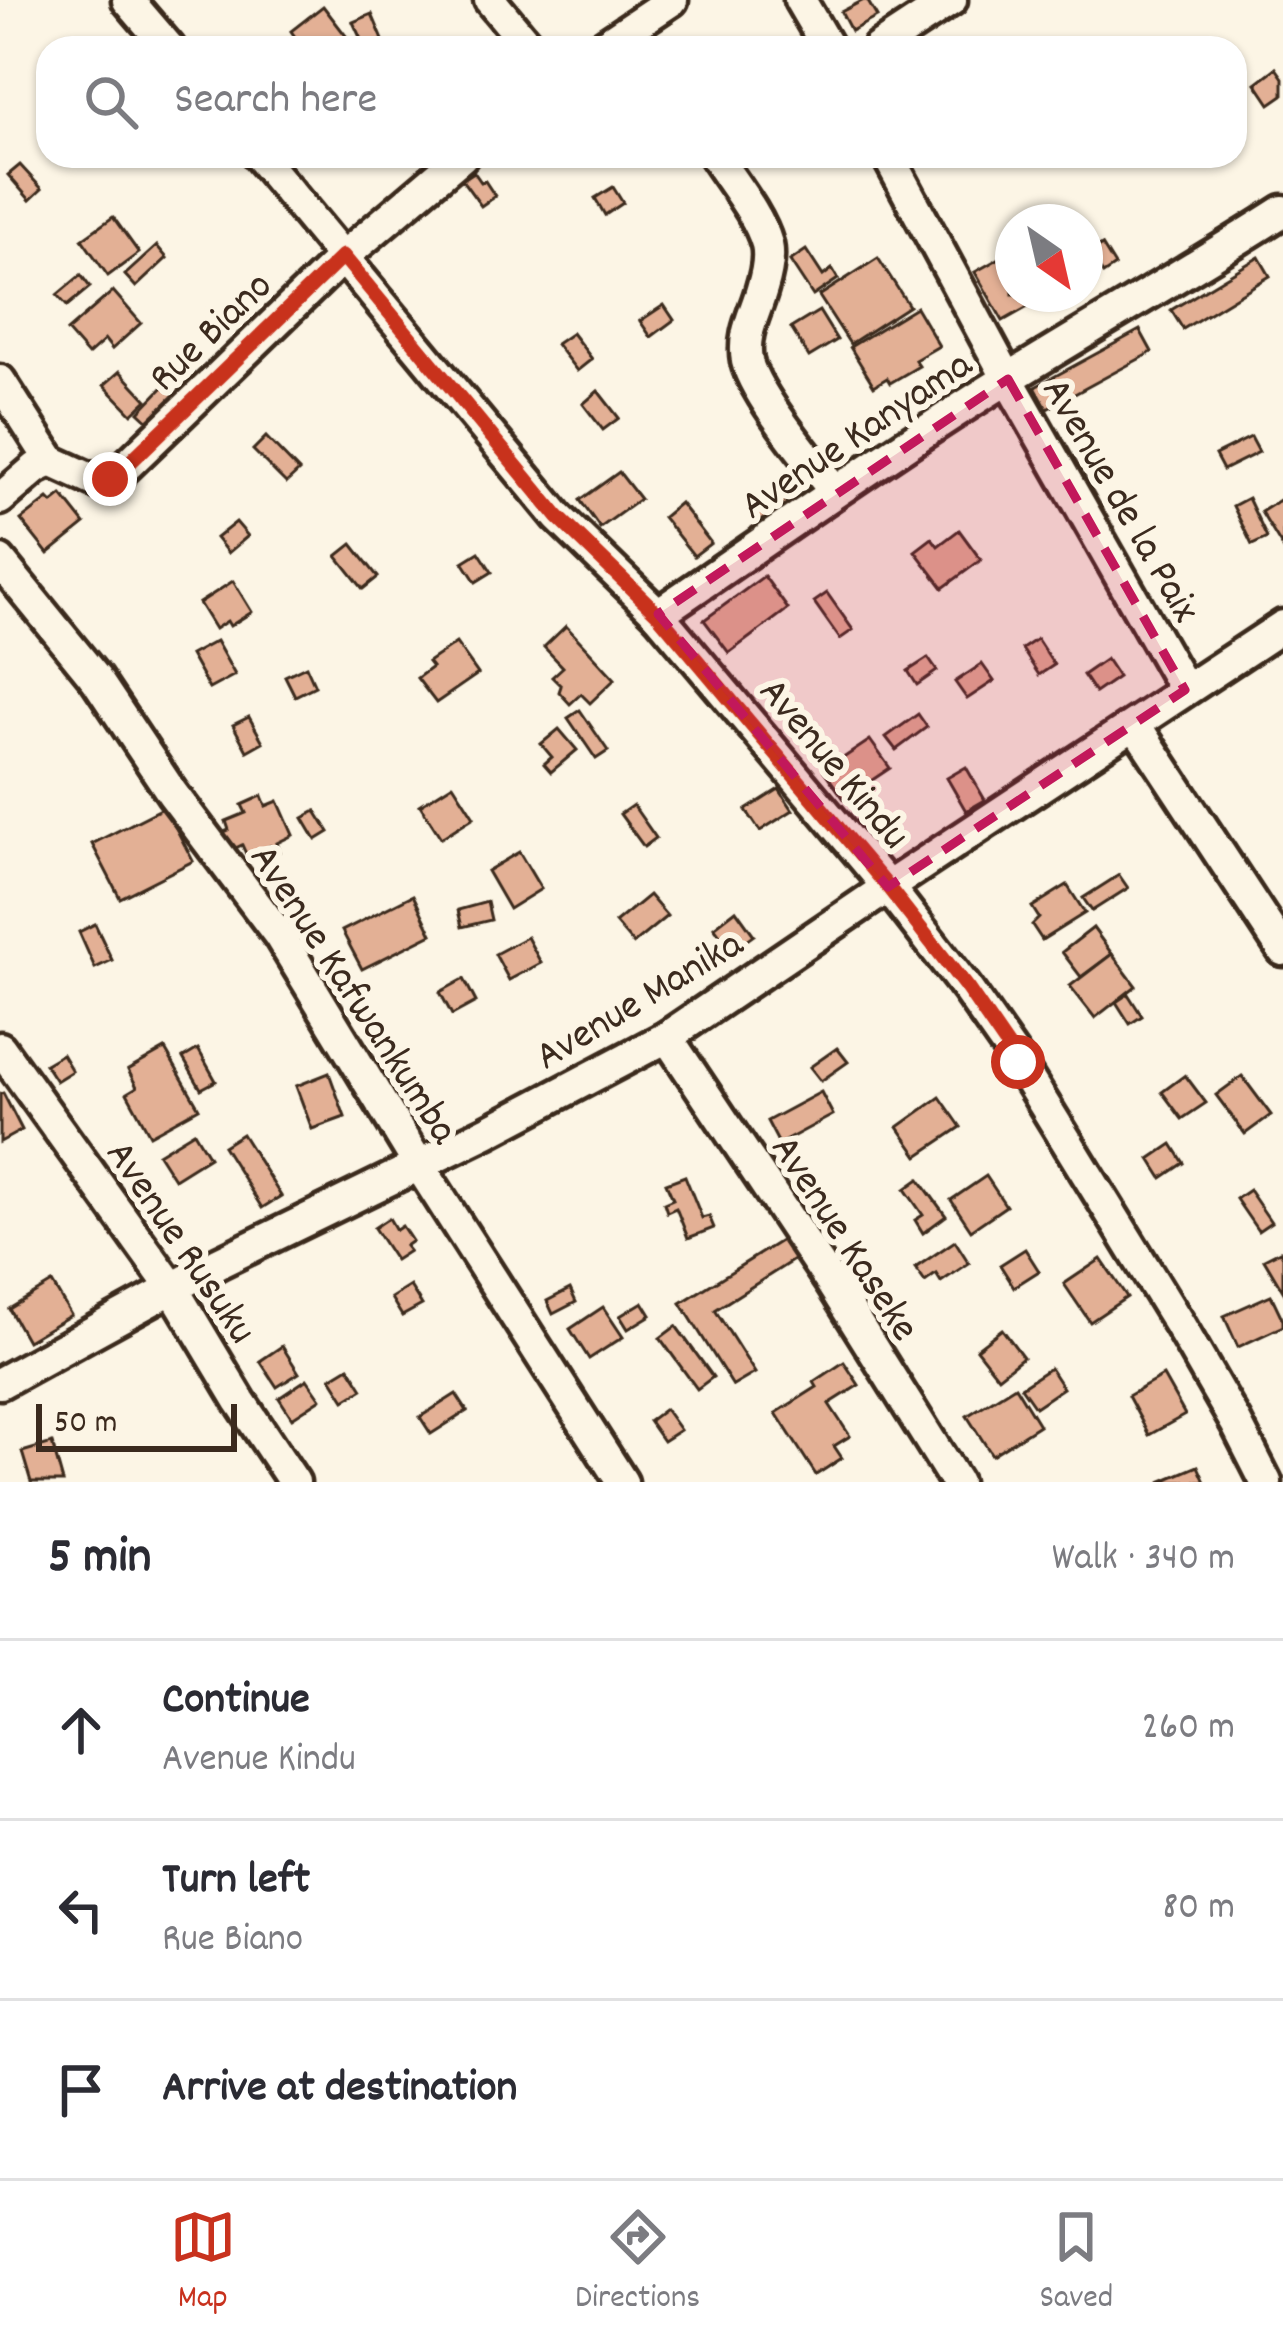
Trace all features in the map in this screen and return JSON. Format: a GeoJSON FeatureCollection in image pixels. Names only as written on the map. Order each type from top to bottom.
{"type":"FeatureCollection","features":[{"type":"Feature","properties":{"kind":"street"},"geometry":{"type":"LineString","coordinates":[[128,0],[159,36]]}},
{"type":"Feature","properties":{"kind":"street"},"geometry":{"type":"LineString","coordinates":[[490,0],[520,36]]}},
{"type":"Feature","properties":{"kind":"street"},"geometry":{"type":"LineString","coordinates":[[641,36],[672,0]]}},
{"type":"Feature","properties":{"kind":"street"},"geometry":{"type":"LineString","coordinates":[[800,0],[820,36]]}},
{"type":"Feature","properties":{"kind":"street"},"geometry":{"type":"LineString","coordinates":[[896,36],[951,0]]}},
{"type":"Feature","properties":{"kind":"street","name":"Avenue Kindu"},"geometry":{"type":"LineString","coordinates":[[269,168],[558,517],[658,614],[967,988],[1018,1062],[1179,1324],[1266,1482]]}},
{"type":"Feature","properties":{"kind":"street","name":"Rue Biano"},"geometry":{"type":"LineString","coordinates":[[50,461],[97,482],[118,474],[343,256],[448,168]]}},
{"type":"Feature","properties":{"kind":"street"},"geometry":{"type":"LineString","coordinates":[[722,168],[768,248],[762,290],[745,342],[748,366],[810,462],[835,490]]}},
{"type":"Feature","properties":{"kind":"street","name":"Avenue de la Paix"},"geometry":{"type":"LineString","coordinates":[[893,168],[1185,690]]}},
{"type":"Feature","properties":{"kind":"street","name":"Avenue Kanyama"},"geometry":{"type":"LineString","coordinates":[[658,614],[835,490],[1283,211]]}},
{"type":"Feature","properties":{"kind":"street"},"geometry":{"type":"LineString","coordinates":[[0,381],[50,461],[0,499]]}},
{"type":"Feature","properties":{"kind":"street","name":"Avenue Kafwankumba"},"geometry":{"type":"LineString","coordinates":[[0,561],[96,679],[172,793],[279,935],[622,1482]]}},
{"type":"Feature","properties":{"kind":"street","name":"Avenue Manika"},"geometry":{"type":"LineString","coordinates":[[0,1383],[220,1262],[487,1132],[667,1037],[1283,626]]}},
{"type":"Feature","properties":{"kind":"street"},"geometry":{"type":"LineString","coordinates":[[1135,724],[1283,950]]}},
{"type":"Feature","properties":{"kind":"street","name":"Avenue Kaseke"},"geometry":{"type":"LineString","coordinates":[[667,1037],[832,1284],[956,1482]]}},
{"type":"Feature","properties":{"kind":"street","name":"Avenue Rusuku"},"geometry":{"type":"LineString","coordinates":[[0,1048],[173,1289],[294,1482]]}},
{"type":"Feature","properties":{"kind":"street"},"geometry":{"type":"LineString","coordinates":[[1266,1482],[1283,1475]]}},
{"type":"Feature","properties":{"kind":"highlighted area"},"geometry":{"type":"Polygon","coordinates":[[[1008,379],[1185,690],[888,887],[658,614],[1008,379]]]}},
{"type":"Feature","properties":{"kind":"building"},"geometry":{"type":"Polygon","coordinates":[[[864,0],[877,17],[851,31],[841,12],[864,0]]]}},
{"type":"Feature","properties":{"kind":"building"},"geometry":{"type":"Polygon","coordinates":[[[323,6],[346,36],[295,36],[291,31],[323,6]]]}},
{"type":"Feature","properties":{"kind":"building"},"geometry":{"type":"Polygon","coordinates":[[[372,14],[381,36],[359,36],[353,22],[372,14]]]}},
{"type":"Feature","properties":{"kind":"building"},"geometry":{"type":"Polygon","coordinates":[[[1276,68],[1283,78],[1283,95],[1270,104],[1256,83],[1276,68]]]}},
{"type":"Feature","properties":{"kind":"building"},"geometry":{"type":"Polygon","coordinates":[[[20,165],[42,189],[30,200],[8,175],[20,165]]]}},
{"type":"Feature","properties":{"kind":"building"},"geometry":{"type":"Polygon","coordinates":[[[474,172],[495,196],[481,206],[462,180],[474,172]]]}},
{"type":"Feature","properties":{"kind":"building"},"geometry":{"type":"Polygon","coordinates":[[[613,187],[623,203],[605,215],[595,198],[613,187]]]}},
{"type":"Feature","properties":{"kind":"building"},"geometry":{"type":"Polygon","coordinates":[[[113,217],[139,253],[108,276],[82,239],[113,217]]]}},
{"type":"Feature","properties":{"kind":"building"},"geometry":{"type":"Polygon","coordinates":[[[157,246],[167,258],[136,287],[125,275],[157,246]]]}},
{"type":"Feature","properties":{"kind":"building"},"geometry":{"type":"Polygon","coordinates":[[[1103,247],[1115,266],[1103,274],[1103,247]]]}},
{"type":"Feature","properties":{"kind":"building"},"geometry":{"type":"Polygon","coordinates":[[[806,250],[823,276],[832,269],[838,279],[813,296],[790,261],[806,250]]]}},
{"type":"Feature","properties":{"kind":"building"},"geometry":{"type":"Polygon","coordinates":[[[1259,257],[1270,276],[1183,329],[1171,310],[1259,257]]]}},
{"type":"Feature","properties":{"kind":"building"},"geometry":{"type":"Polygon","coordinates":[[[878,258],[909,306],[850,344],[819,296],[878,258]]]}},
{"type":"Feature","properties":{"kind":"building"},"geometry":{"type":"Polygon","coordinates":[[[995,261],[995,307],[975,272],[995,261]]]}},
{"type":"Feature","properties":{"kind":"building"},"geometry":{"type":"Polygon","coordinates":[[[81,275],[90,287],[67,306],[57,295],[81,275]]]}},
{"type":"Feature","properties":{"kind":"building"},"geometry":{"type":"Polygon","coordinates":[[[113,291],[141,323],[112,349],[105,340],[88,355],[67,331],[113,291]]]}},
{"type":"Feature","properties":{"kind":"building"},"geometry":{"type":"Polygon","coordinates":[[[664,305],[674,320],[651,337],[640,321],[664,305]]]}},
{"type":"Feature","properties":{"kind":"building"},"geometry":{"type":"Polygon","coordinates":[[[916,307],[939,346],[915,360],[919,366],[890,383],[887,378],[874,386],[850,347],[916,307]]]}},
{"type":"Feature","properties":{"kind":"building"},"geometry":{"type":"Polygon","coordinates":[[[819,311],[837,340],[809,357],[791,328],[819,311]]]}},
{"type":"Feature","properties":{"kind":"building"},"geometry":{"type":"Polygon","coordinates":[[[998,312],[1019,312],[1003,321],[998,312]]]}},
{"type":"Feature","properties":{"kind":"building"},"geometry":{"type":"Polygon","coordinates":[[[1140,330],[1152,352],[1047,409],[1035,387],[1140,330]]]}},
{"type":"Feature","properties":{"kind":"building"},"geometry":{"type":"Polygon","coordinates":[[[572,333],[592,359],[577,371],[556,344],[572,333]]]}},
{"type":"Feature","properties":{"kind":"building"},"geometry":{"type":"Polygon","coordinates":[[[120,371],[147,400],[132,414],[104,385],[120,371]]]}},
{"type":"Feature","properties":{"kind":"building"},"geometry":{"type":"Polygon","coordinates":[[[165,385],[178,399],[153,425],[139,412],[165,385]]]}},
{"type":"Feature","properties":{"kind":"building"},"geometry":{"type":"Polygon","coordinates":[[[598,391],[619,418],[603,430],[583,404],[598,391]]]}},
{"type":"Feature","properties":{"kind":"building"},"geometry":{"type":"Polygon","coordinates":[[[266,437],[299,471],[286,483],[253,450],[266,437]]]}},
{"type":"Feature","properties":{"kind":"building"},"geometry":{"type":"Polygon","coordinates":[[[1251,437],[1259,452],[1223,470],[1215,455],[1251,437]]]}},
{"type":"Feature","properties":{"kind":"building"},"geometry":{"type":"Polygon","coordinates":[[[619,472],[640,499],[600,528],[580,500],[619,472]]]}},
{"type":"Feature","properties":{"kind":"building"},"geometry":{"type":"Polygon","coordinates":[[[776,487],[793,512],[764,532],[747,507],[776,487]]]}},
{"type":"Feature","properties":{"kind":"building"},"geometry":{"type":"Polygon","coordinates":[[[62,495],[85,524],[48,554],[21,520],[48,499],[52,503],[62,495]]]}},
{"type":"Feature","properties":{"kind":"building"},"geometry":{"type":"Polygon","coordinates":[[[1248,498],[1267,538],[1252,545],[1233,506],[1248,498]]]}},
{"type":"Feature","properties":{"kind":"building"},"geometry":{"type":"Polygon","coordinates":[[[1283,498],[1283,548],[1261,512],[1283,498]]]}},
{"type":"Feature","properties":{"kind":"building"},"geometry":{"type":"Polygon","coordinates":[[[680,503],[711,543],[694,556],[663,517],[680,503]]]}},
{"type":"Feature","properties":{"kind":"building"},"geometry":{"type":"Polygon","coordinates":[[[236,522],[248,536],[228,553],[216,538],[236,522]]]}},
{"type":"Feature","properties":{"kind":"building"},"geometry":{"type":"Polygon","coordinates":[[[959,530],[981,560],[943,588],[915,551],[932,538],[938,546],[959,530]]]}},
{"type":"Feature","properties":{"kind":"building"},"geometry":{"type":"Polygon","coordinates":[[[352,544],[378,577],[363,589],[337,556],[352,544]]]}},
{"type":"Feature","properties":{"kind":"building"},"geometry":{"type":"Polygon","coordinates":[[[479,552],[492,572],[476,582],[463,562],[479,552]]]}},
{"type":"Feature","properties":{"kind":"building"},"geometry":{"type":"Polygon","coordinates":[[[764,576],[788,609],[729,653],[704,620],[764,576]]]}},
{"type":"Feature","properties":{"kind":"building"},"geometry":{"type":"Polygon","coordinates":[[[233,581],[252,612],[215,629],[199,603],[233,581]]]}},
{"type":"Feature","properties":{"kind":"building"},"geometry":{"type":"Polygon","coordinates":[[[827,593],[853,630],[840,639],[814,602],[827,593]]]}},
{"type":"Feature","properties":{"kind":"building"},"geometry":{"type":"Polygon","coordinates":[[[566,626],[615,679],[590,703],[581,694],[570,704],[552,677],[563,667],[544,647],[566,626]]]}},
{"type":"Feature","properties":{"kind":"building"},"geometry":{"type":"Polygon","coordinates":[[[1037,639],[1054,665],[1039,675],[1022,649],[1037,639]]]}},
{"type":"Feature","properties":{"kind":"building"},"geometry":{"type":"Polygon","coordinates":[[[216,641],[235,675],[209,689],[190,655],[216,641]]]}},
{"type":"Feature","properties":{"kind":"building"},"geometry":{"type":"Polygon","coordinates":[[[456,643],[478,674],[436,703],[417,678],[432,667],[428,662],[456,643]]]}},
{"type":"Feature","properties":{"kind":"building"},"geometry":{"type":"Polygon","coordinates":[[[928,658],[937,671],[917,685],[908,671],[928,658]]]}},
{"type":"Feature","properties":{"kind":"building"},"geometry":{"type":"Polygon","coordinates":[[[1106,659],[1118,677],[1095,693],[1083,675],[1106,659]]]}},
{"type":"Feature","properties":{"kind":"building"},"geometry":{"type":"Polygon","coordinates":[[[982,664],[994,681],[967,699],[955,682],[982,664]]]}},
{"type":"Feature","properties":{"kind":"building"},"geometry":{"type":"Polygon","coordinates":[[[306,666],[315,686],[295,696],[285,676],[306,666]]]}},
{"type":"Feature","properties":{"kind":"building"},"geometry":{"type":"Polygon","coordinates":[[[580,710],[608,751],[596,759],[568,718],[580,710]]]}},
{"type":"Feature","properties":{"kind":"building"},"geometry":{"type":"Polygon","coordinates":[[[918,714],[927,727],[896,750],[886,737],[918,714]]]}},
{"type":"Feature","properties":{"kind":"building"},"geometry":{"type":"Polygon","coordinates":[[[249,717],[263,742],[247,751],[233,725],[249,717]]]}},
{"type":"Feature","properties":{"kind":"building"},"geometry":{"type":"Polygon","coordinates":[[[559,729],[577,750],[551,772],[544,764],[552,757],[541,744],[559,729]]]}},
{"type":"Feature","properties":{"kind":"building"},"geometry":{"type":"Polygon","coordinates":[[[870,740],[890,768],[844,799],[824,771],[870,740]]]}},
{"type":"Feature","properties":{"kind":"building"},"geometry":{"type":"Polygon","coordinates":[[[966,767],[985,800],[966,811],[947,778],[966,767]]]}},
{"type":"Feature","properties":{"kind":"building"},"geometry":{"type":"Polygon","coordinates":[[[453,784],[474,817],[441,838],[420,805],[453,784]]]}},
{"type":"Feature","properties":{"kind":"building"},"geometry":{"type":"Polygon","coordinates":[[[779,789],[793,810],[760,831],[746,810],[779,789]]]}},
{"type":"Feature","properties":{"kind":"building"},"geometry":{"type":"Polygon","coordinates":[[[262,796],[266,806],[278,801],[293,835],[277,843],[280,851],[274,854],[270,846],[247,856],[242,845],[227,852],[219,834],[229,830],[226,821],[246,813],[242,805],[262,796]]]}},
{"type":"Feature","properties":{"kind":"building"},"geometry":{"type":"Polygon","coordinates":[[[633,805],[656,838],[644,847],[620,814],[633,805]]]}},
{"type":"Feature","properties":{"kind":"building"},"geometry":{"type":"Polygon","coordinates":[[[165,807],[193,861],[120,898],[92,844],[165,807]]]}},
{"type":"Feature","properties":{"kind":"building"},"geometry":{"type":"Polygon","coordinates":[[[316,811],[329,832],[316,840],[303,818],[316,811]]]}},
{"type":"Feature","properties":{"kind":"building"},"geometry":{"type":"Polygon","coordinates":[[[519,852],[541,889],[509,909],[487,871],[519,852]]]}},
{"type":"Feature","properties":{"kind":"building"},"geometry":{"type":"Polygon","coordinates":[[[1119,875],[1128,888],[1092,911],[1083,898],[1119,875]]]}},
{"type":"Feature","properties":{"kind":"building"},"geometry":{"type":"Polygon","coordinates":[[[1067,885],[1085,913],[1042,940],[1032,925],[1039,918],[1032,907],[1067,885]]]}},
{"type":"Feature","properties":{"kind":"building"},"geometry":{"type":"Polygon","coordinates":[[[413,895],[432,934],[362,969],[342,931],[413,895]]]}},
{"type":"Feature","properties":{"kind":"building"},"geometry":{"type":"Polygon","coordinates":[[[649,895],[667,916],[633,944],[615,923],[649,895]]]}},
{"type":"Feature","properties":{"kind":"building"},"geometry":{"type":"Polygon","coordinates":[[[487,902],[491,920],[462,927],[458,910],[487,902]]]}},
{"type":"Feature","properties":{"kind":"building"},"geometry":{"type":"Polygon","coordinates":[[[736,910],[754,935],[732,951],[714,927],[736,910]]]}},
{"type":"Feature","properties":{"kind":"building"},"geometry":{"type":"Polygon","coordinates":[[[95,924],[112,960],[95,968],[79,932],[95,924]]]}},
{"type":"Feature","properties":{"kind":"building"},"geometry":{"type":"Polygon","coordinates":[[[1093,928],[1112,954],[1081,977],[1062,952],[1093,928]]]}},
{"type":"Feature","properties":{"kind":"building"},"geometry":{"type":"Polygon","coordinates":[[[527,937],[541,963],[509,980],[495,954],[527,937]]]}},
{"type":"Feature","properties":{"kind":"building"},"geometry":{"type":"Polygon","coordinates":[[[1112,954],[1136,986],[1095,1018],[1070,986],[1112,954]]]}},
{"type":"Feature","properties":{"kind":"building"},"geometry":{"type":"Polygon","coordinates":[[[464,979],[476,1002],[452,1015],[440,992],[464,979]]]}},
{"type":"Feature","properties":{"kind":"building"},"geometry":{"type":"Polygon","coordinates":[[[1128,994],[1142,1016],[1130,1024],[1116,1002],[1128,994]]]}},
{"type":"Feature","properties":{"kind":"building"},"geometry":{"type":"Polygon","coordinates":[[[837,1048],[848,1062],[821,1081],[810,1067],[837,1048]]]}},
{"type":"Feature","properties":{"kind":"building"},"geometry":{"type":"Polygon","coordinates":[[[165,1049],[199,1108],[150,1135],[127,1093],[137,1087],[128,1070],[165,1049]]]}},
{"type":"Feature","properties":{"kind":"building"},"geometry":{"type":"Polygon","coordinates":[[[198,1049],[216,1081],[201,1089],[183,1058],[198,1049]]]}},
{"type":"Feature","properties":{"kind":"building"},"geometry":{"type":"Polygon","coordinates":[[[62,1054],[72,1071],[56,1081],[45,1064],[62,1054]]]}},
{"type":"Feature","properties":{"kind":"building"},"geometry":{"type":"Polygon","coordinates":[[[329,1073],[345,1117],[312,1129],[296,1086],[329,1073]]]}},
{"type":"Feature","properties":{"kind":"building"},"geometry":{"type":"Polygon","coordinates":[[[1185,1075],[1206,1103],[1182,1119],[1162,1092],[1185,1075]]]}},
{"type":"Feature","properties":{"kind":"building"},"geometry":{"type":"Polygon","coordinates":[[[1242,1076],[1271,1115],[1245,1134],[1216,1095],[1242,1076]]]}},
{"type":"Feature","properties":{"kind":"building"},"geometry":{"type":"Polygon","coordinates":[[[821,1092],[833,1115],[779,1144],[767,1121],[821,1092]]]}},
{"type":"Feature","properties":{"kind":"building"},"geometry":{"type":"Polygon","coordinates":[[[0,1094],[22,1130],[0,1142],[0,1094]]]}},
{"type":"Feature","properties":{"kind":"building"},"geometry":{"type":"Polygon","coordinates":[[[940,1097],[961,1127],[918,1156],[898,1127],[940,1097]]]}},
{"type":"Feature","properties":{"kind":"building"},"geometry":{"type":"Polygon","coordinates":[[[194,1132],[209,1157],[174,1179],[158,1154],[194,1132]]]}},
{"type":"Feature","properties":{"kind":"building"},"geometry":{"type":"Polygon","coordinates":[[[242,1134],[281,1196],[262,1208],[223,1146],[242,1134]]]}},
{"type":"Feature","properties":{"kind":"building"},"geometry":{"type":"Polygon","coordinates":[[[1172,1144],[1184,1163],[1162,1178],[1150,1159],[1172,1144]]]}},
{"type":"Feature","properties":{"kind":"building"},"geometry":{"type":"Polygon","coordinates":[[[685,1176],[702,1218],[709,1216],[714,1228],[688,1238],[676,1208],[667,1212],[664,1203],[673,1199],[666,1183],[685,1176]]]}},
{"type":"Feature","properties":{"kind":"building"},"geometry":{"type":"Polygon","coordinates":[[[986,1176],[1006,1206],[971,1230],[951,1200],[986,1176]]]}},
{"type":"Feature","properties":{"kind":"building"},"geometry":{"type":"Polygon","coordinates":[[[919,1179],[946,1216],[923,1233],[915,1220],[923,1215],[905,1189],[919,1179]]]}},
{"type":"Feature","properties":{"kind":"building"},"geometry":{"type":"Polygon","coordinates":[[[1249,1190],[1271,1222],[1258,1231],[1236,1199],[1249,1190]]]}},
{"type":"Feature","properties":{"kind":"building"},"geometry":{"type":"Polygon","coordinates":[[[389,1218],[412,1241],[405,1246],[409,1251],[395,1260],[374,1228],[389,1218]]]}},
{"type":"Feature","properties":{"kind":"building"},"geometry":{"type":"Polygon","coordinates":[[[782,1240],[795,1259],[715,1310],[755,1373],[733,1386],[681,1303],[782,1240]]]}},
{"type":"Feature","properties":{"kind":"building"},"geometry":{"type":"Polygon","coordinates":[[[955,1241],[969,1263],[941,1282],[936,1274],[925,1282],[915,1268],[955,1241]]]}},
{"type":"Feature","properties":{"kind":"building"},"geometry":{"type":"Polygon","coordinates":[[[1025,1249],[1039,1271],[1014,1287],[1000,1265],[1025,1249]]]}},
{"type":"Feature","properties":{"kind":"building"},"geometry":{"type":"Polygon","coordinates":[[[1280,1251],[1283,1256],[1283,1291],[1264,1259],[1280,1251]]]}},
{"type":"Feature","properties":{"kind":"building"},"geometry":{"type":"Polygon","coordinates":[[[1101,1259],[1127,1297],[1090,1322],[1064,1284],[1101,1259]]]}},
{"type":"Feature","properties":{"kind":"building"},"geometry":{"type":"Polygon","coordinates":[[[52,1283],[71,1315],[27,1341],[9,1309],[52,1283]]]}},
{"type":"Feature","properties":{"kind":"building"},"geometry":{"type":"Polygon","coordinates":[[[410,1286],[422,1305],[402,1316],[391,1298],[410,1286]]]}},
{"type":"Feature","properties":{"kind":"building"},"geometry":{"type":"Polygon","coordinates":[[[570,1289],[576,1302],[553,1314],[547,1301],[570,1289]]]}},
{"type":"Feature","properties":{"kind":"building"},"geometry":{"type":"Polygon","coordinates":[[[1271,1295],[1283,1326],[1238,1347],[1224,1316],[1271,1295]]]}},
{"type":"Feature","properties":{"kind":"building"},"geometry":{"type":"Polygon","coordinates":[[[643,1302],[651,1315],[628,1329],[620,1316],[643,1302]]]}},
{"type":"Feature","properties":{"kind":"building"},"geometry":{"type":"Polygon","coordinates":[[[603,1307],[623,1337],[589,1359],[570,1329],[603,1307]]]}},
{"type":"Feature","properties":{"kind":"building"},"geometry":{"type":"Polygon","coordinates":[[[676,1326],[713,1377],[697,1389],[660,1338],[676,1326]]]}},
{"type":"Feature","properties":{"kind":"building"},"geometry":{"type":"Polygon","coordinates":[[[1002,1329],[1023,1357],[998,1377],[976,1349],[1002,1329]]]}},
{"type":"Feature","properties":{"kind":"building"},"geometry":{"type":"Polygon","coordinates":[[[282,1346],[299,1373],[277,1387],[260,1361],[282,1346]]]}},
{"type":"Feature","properties":{"kind":"building"},"geometry":{"type":"Polygon","coordinates":[[[844,1362],[859,1385],[829,1404],[850,1436],[834,1446],[842,1458],[816,1475],[776,1413],[817,1387],[814,1382],[844,1362]]]}},
{"type":"Feature","properties":{"kind":"building"},"geometry":{"type":"Polygon","coordinates":[[[349,1367],[363,1389],[345,1400],[331,1378],[349,1367]]]}},
{"type":"Feature","properties":{"kind":"building"},"geometry":{"type":"Polygon","coordinates":[[[1050,1368],[1063,1388],[1035,1407],[1021,1387],[1050,1368]]]}},
{"type":"Feature","properties":{"kind":"building"},"geometry":{"type":"Polygon","coordinates":[[[1163,1376],[1185,1415],[1149,1435],[1128,1396],[1163,1376]]]}},
{"type":"Feature","properties":{"kind":"building"},"geometry":{"type":"Polygon","coordinates":[[[307,1379],[321,1399],[292,1418],[279,1398],[307,1379]]]}},
{"type":"Feature","properties":{"kind":"building"},"geometry":{"type":"Polygon","coordinates":[[[1015,1386],[1039,1425],[992,1455],[967,1416],[1015,1386]]]}},
{"type":"Feature","properties":{"kind":"building"},"geometry":{"type":"Polygon","coordinates":[[[456,1394],[467,1411],[431,1434],[420,1417],[456,1394]]]}},
{"type":"Feature","properties":{"kind":"building"},"geometry":{"type":"Polygon","coordinates":[[[665,1409],[680,1430],[663,1441],[649,1421],[665,1409]]]}},
{"type":"Feature","properties":{"kind":"building"},"geometry":{"type":"Polygon","coordinates":[[[52,1443],[63,1482],[31,1482],[22,1452],[52,1443]]]}},
{"type":"Feature","properties":{"kind":"building"},"geometry":{"type":"Polygon","coordinates":[[[1198,1466],[1205,1482],[1160,1482],[1198,1466]]]}},
{"type":"Feature","properties":{"kind":"route"},"geometry":{"type":"LineString","coordinates":[[110,479],[343,256],[558,517],[658,614],[888,887],[1018,1062]]}}]}
